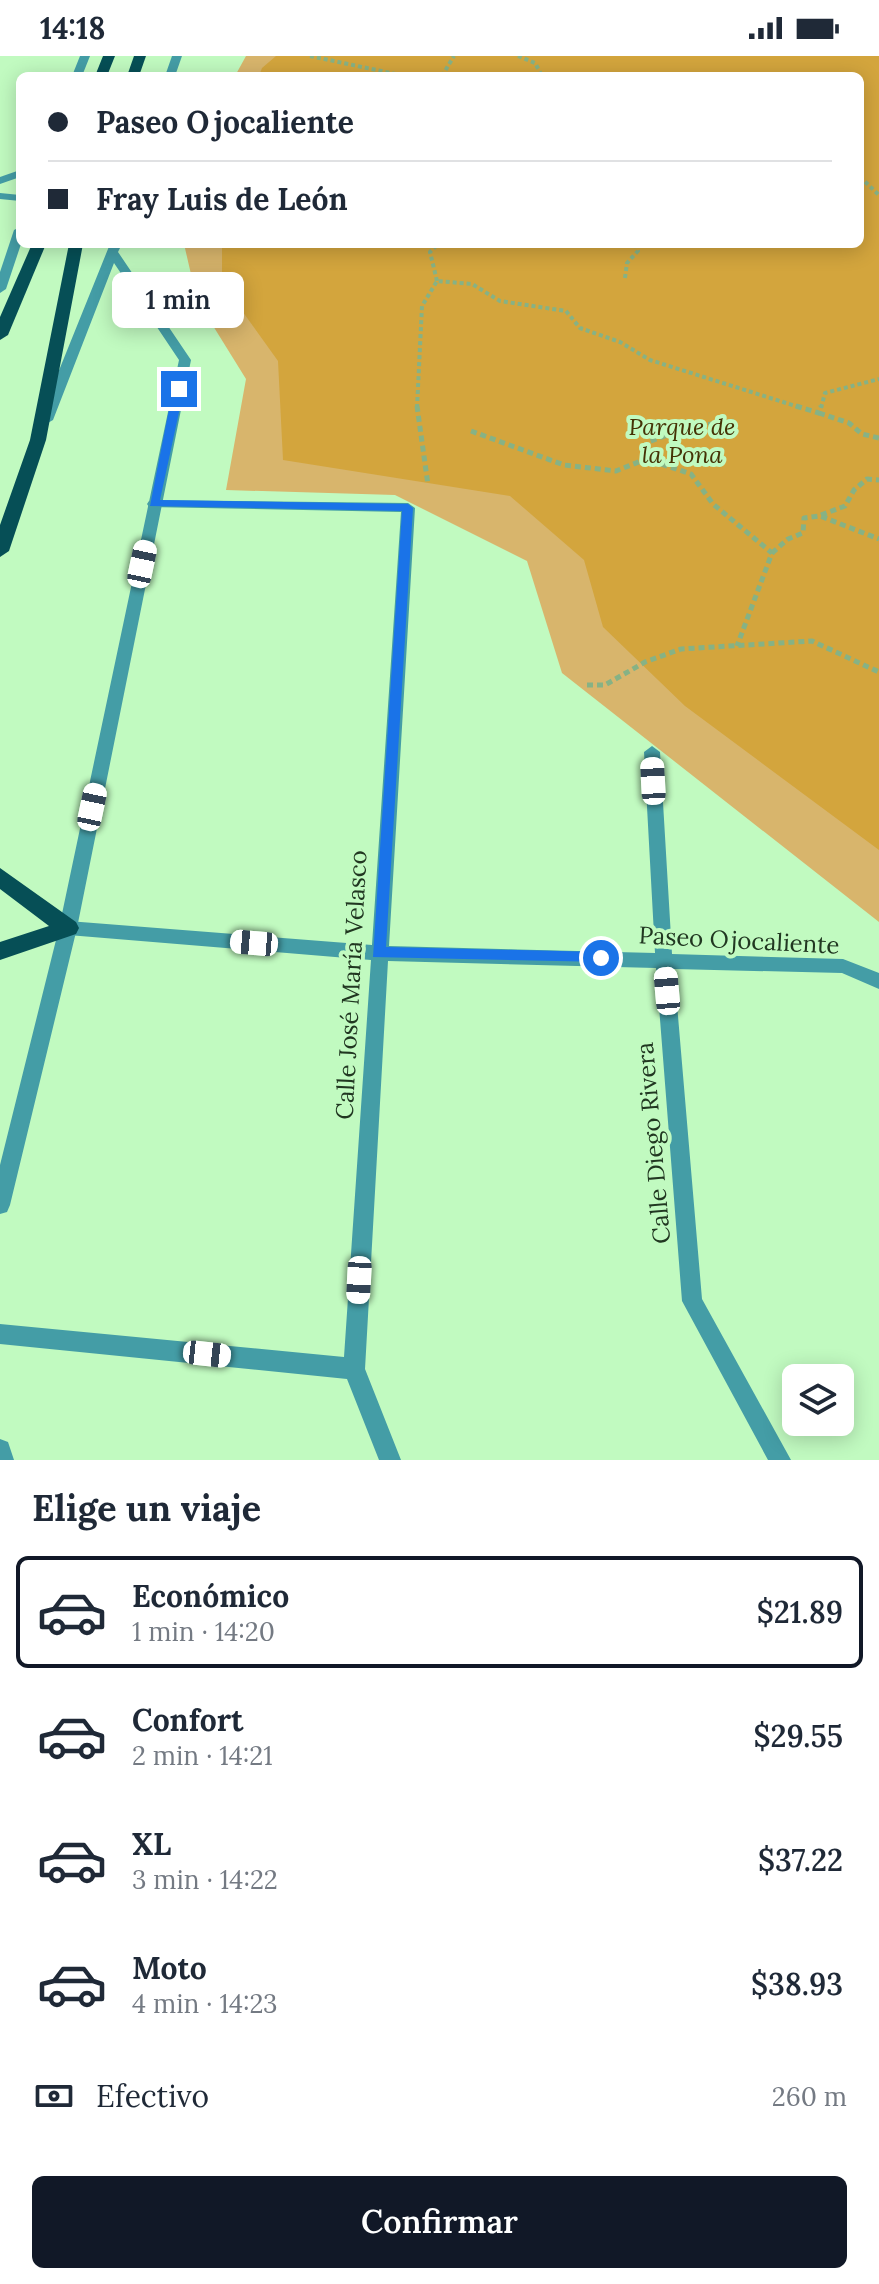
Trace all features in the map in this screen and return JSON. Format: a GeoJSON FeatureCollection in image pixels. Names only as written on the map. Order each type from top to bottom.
{"type":"FeatureCollection","features":[{"type":"Feature","properties":{"kind":"main road"},"geometry":{"type":"LineString","coordinates":[[0,335],[37,248]]}},
{"type":"Feature","properties":{"kind":"main road"},"geometry":{"type":"LineString","coordinates":[[0,551],[38,440],[75,248]]}},
{"type":"Feature","properties":{"kind":"main road"},"geometry":{"type":"LineString","coordinates":[[0,877],[68,928]]}},
{"type":"Feature","properties":{"kind":"main road"},"geometry":{"type":"LineString","coordinates":[[0,951],[68,928]]}},
{"type":"Feature","properties":{"kind":"street"},"geometry":{"type":"LineString","coordinates":[[0,289],[16,242]]}},
{"type":"Feature","properties":{"kind":"street"},"geometry":{"type":"LineString","coordinates":[[38,440],[114,248]]}},
{"type":"Feature","properties":{"kind":"street"},"geometry":{"type":"LineString","coordinates":[[0,1205],[68,928],[185,360],[114,248]]}},
{"type":"Feature","properties":{"kind":"street","name":"Calle José María Velasco"},"geometry":{"type":"LineString","coordinates":[[154,504],[408,508],[354,1369],[390,1460]]}},
{"type":"Feature","properties":{"kind":"street","name":"Calle Diego Rivera"},"geometry":{"type":"LineString","coordinates":[[652,752],[664,960],[692,1301],[780,1460]]}},
{"type":"Feature","properties":{"kind":"street","name":"Paseo Ojocaliente"},"geometry":{"type":"LineString","coordinates":[[68,928],[378,953],[843,966],[879,981]]}},
{"type":"Feature","properties":{"kind":"street"},"geometry":{"type":"LineString","coordinates":[[0,1334],[354,1369]]}},
{"type":"Feature","properties":{"kind":"street"},"geometry":{"type":"LineString","coordinates":[[0,1450],[3,1460]]}},
{"type":"Feature","properties":{"kind":"path"},"geometry":{"type":"LineString","coordinates":[[310,56],[386,72]]}},
{"type":"Feature","properties":{"kind":"path"},"geometry":{"type":"LineString","coordinates":[[518,56],[535,63],[540,72]]}},
{"type":"Feature","properties":{"kind":"path"},"geometry":{"type":"LineString","coordinates":[[864,181],[879,195]]}},
{"type":"Feature","properties":{"kind":"path"},"geometry":{"type":"LineString","coordinates":[[428,485],[417,405],[422,357],[422,306],[437,281],[430,252],[434,248]]}},
{"type":"Feature","properties":{"kind":"path"},"geometry":{"type":"LineString","coordinates":[[625,278],[627,263],[638,251],[637,248]]}},
{"type":"Feature","properties":{"kind":"path"},"geometry":{"type":"LineString","coordinates":[[437,281],[472,284],[500,301],[566,311],[580,328],[620,342],[650,360],[849,423],[862,434],[879,438]]}},
{"type":"Feature","properties":{"kind":"path"},"geometry":{"type":"LineString","coordinates":[[819,413],[825,393],[879,379]]}},
{"type":"Feature","properties":{"kind":"path"},"geometry":{"type":"LineString","coordinates":[[646,459],[648,442],[690,427],[735,421]]}},
{"type":"Feature","properties":{"kind":"path"},"geometry":{"type":"LineString","coordinates":[[471,431],[564,465],[616,471],[646,459],[691,474],[713,504],[772,553]]}},
{"type":"Feature","properties":{"kind":"path"},"geometry":{"type":"LineString","coordinates":[[737,646],[772,553],[788,539],[803,533],[804,518],[820,516],[845,506],[854,490],[867,479],[879,480]]}},
{"type":"Feature","properties":{"kind":"path"},"geometry":{"type":"LineString","coordinates":[[820,516],[879,539]]}},
{"type":"Feature","properties":{"kind":"path"},"geometry":{"type":"LineString","coordinates":[[587,685],[605,685],[645,662],[681,649],[812,641],[879,672]]}},
{"type":"Feature","properties":{"kind":"green space","name":"Parque de la Pona"},"geometry":{"type":"Polygon","coordinates":[[[246,56],[879,56],[879,922],[562,673],[527,561],[395,495],[226,490],[246,379],[197,300],[185,248],[864,248],[864,72],[237,72],[246,56]]]}},
{"type":"Feature","properties":{"kind":"green space","name":"Parque de la Pona"},"geometry":{"type":"Polygon","coordinates":[[[276,56],[879,56],[879,850],[685,706],[603,627],[584,560],[510,496],[283,460],[278,361],[222,283],[222,248],[864,248],[864,72],[260,72],[276,56]]]}},
{"type":"Feature","properties":{"kind":"route"},"geometry":{"type":"LineString","coordinates":[[179,389],[154,504],[408,508],[378,953],[601,958]]}}]}
